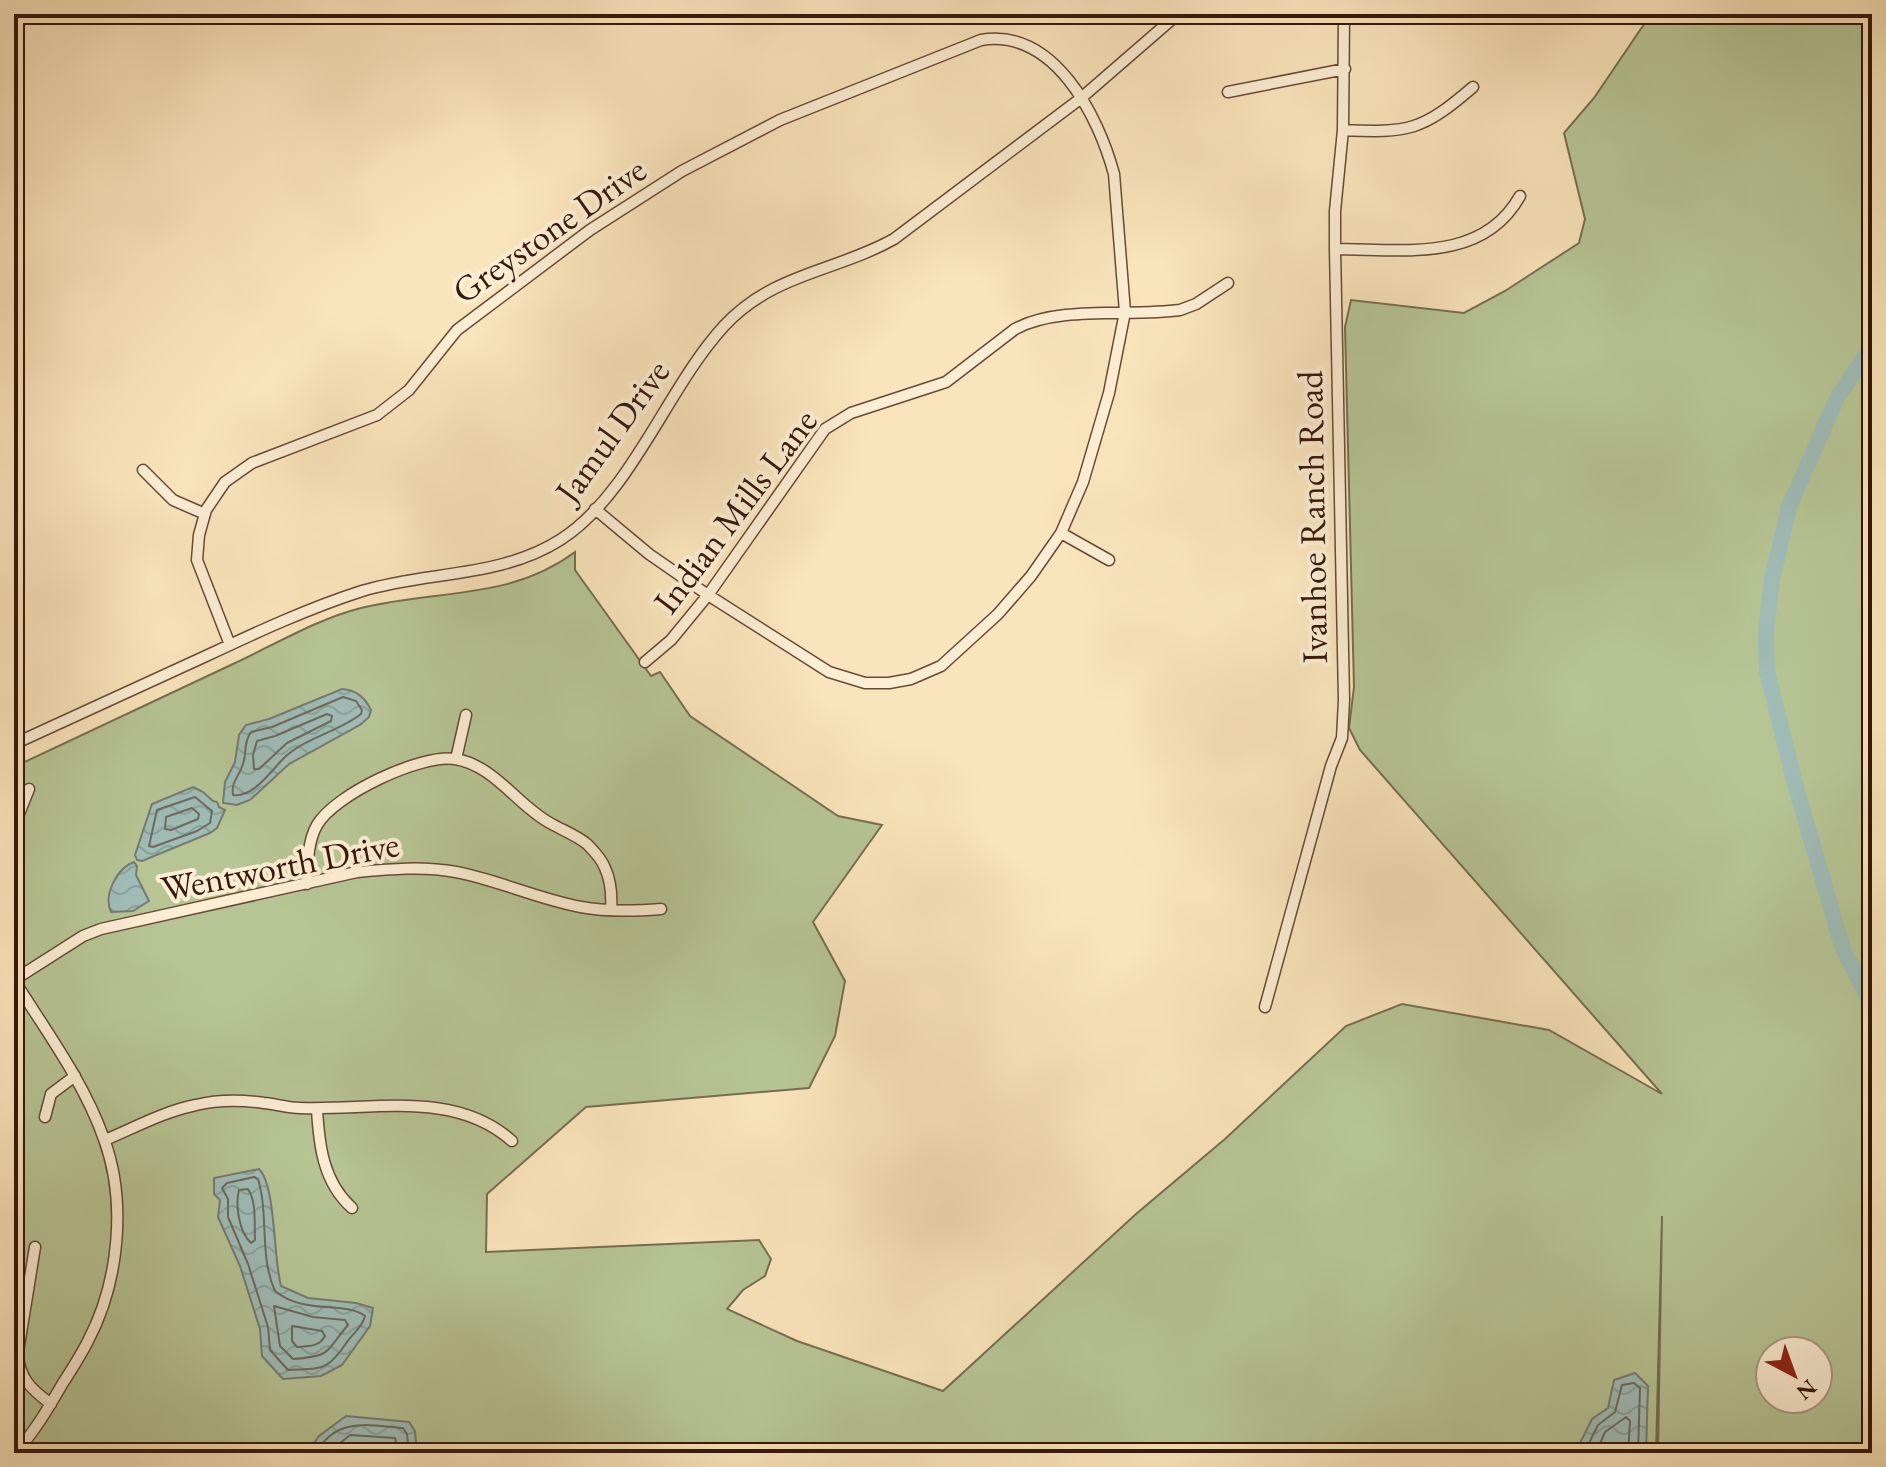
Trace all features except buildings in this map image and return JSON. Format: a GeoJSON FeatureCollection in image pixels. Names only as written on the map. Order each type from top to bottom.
{"type":"FeatureCollection","features":[{"type":"Feature","properties":{"kind":"street","name":"Jamul Drive"},"geometry":{"type":"LineString","coordinates":[[14,744],[230,645],[361,591],[451,573],[490,569],[522,560],[564,538],[606,499],[711,341],[743,308],[783,282],[871,252],[894,239],[1080,99],[1178,14]]}},
{"type":"Feature","properties":{"kind":"street"},"geometry":{"type":"LineString","coordinates":[[1344,15],[1364,14]]}},
{"type":"Feature","properties":{"kind":"street","name":"Ivanhoe Ranch Road"},"geometry":{"type":"LineString","coordinates":[[1265,1007],[1331,766],[1342,738],[1344,700],[1335,211],[1343,130],[1344,15]]}},
{"type":"Feature","properties":{"kind":"street","name":"Greystone Drive"},"geometry":{"type":"LineString","coordinates":[[230,645],[197,560],[199,535],[214,496],[225,482],[252,463],[377,415],[400,400],[457,330],[590,230],[682,171],[780,120],[989,39],[1014,40],[1039,50],[1055,65],[1096,123],[1114,174],[1125,312],[1109,393],[1083,482],[1061,533],[1031,576],[998,614],[956,654],[931,671],[900,682],[865,683],[829,672],[708,595],[649,554],[595,509]]}},
{"type":"Feature","properties":{"kind":"street"},"geometry":{"type":"LineString","coordinates":[[1228,92],[1345,69]]}},
{"type":"Feature","properties":{"kind":"street"},"geometry":{"type":"LineString","coordinates":[[1343,130],[1401,130],[1439,114],[1473,87]]}},
{"type":"Feature","properties":{"kind":"street"},"geometry":{"type":"LineString","coordinates":[[1335,249],[1461,245],[1487,233],[1513,209],[1520,196]]}},
{"type":"Feature","properties":{"kind":"street","name":"Indian Mills Lane"},"geometry":{"type":"LineString","coordinates":[[645,662],[671,640],[708,595],[814,442],[831,424],[851,413],[946,382],[1028,322],[1042,318],[1180,310],[1196,304],[1228,283]]}},
{"type":"Feature","properties":{"kind":"street"},"geometry":{"type":"LineString","coordinates":[[143,470],[173,500],[205,514]]}},
{"type":"Feature","properties":{"kind":"street"},"geometry":{"type":"LineString","coordinates":[[1061,533],[1109,560]]}},
{"type":"Feature","properties":{"kind":"street"},"geometry":{"type":"LineString","coordinates":[[456,759],[466,715]]}},
{"type":"Feature","properties":{"kind":"street"},"geometry":{"type":"LineString","coordinates":[[307,884],[312,837],[318,823],[335,803],[411,766],[432,759],[456,759],[496,779],[513,797],[549,823],[587,844],[605,867],[612,892],[611,910]]}},
{"type":"Feature","properties":{"kind":"street"},"geometry":{"type":"LineString","coordinates":[[14,826],[29,789]]}},
{"type":"Feature","properties":{"kind":"street","name":"Wentworth Drive"},"geometry":{"type":"LineString","coordinates":[[14,980],[92,932],[357,872],[430,869],[456,872],[583,907],[661,909]]}},
{"type":"Feature","properties":{"kind":"street"},"geometry":{"type":"LineString","coordinates":[[14,980],[75,1076],[105,1140],[117,1209],[112,1273],[89,1339],[51,1404],[15,1453]]}},
{"type":"Feature","properties":{"kind":"street"},"geometry":{"type":"LineString","coordinates":[[45,1117],[51,1094],[75,1076]]}},
{"type":"Feature","properties":{"kind":"street"},"geometry":{"type":"LineString","coordinates":[[105,1140],[172,1112],[219,1102],[317,1109],[425,1106],[452,1111],[498,1129],[512,1141]]}},
{"type":"Feature","properties":{"kind":"street"},"geometry":{"type":"LineString","coordinates":[[317,1109],[319,1149],[326,1170],[352,1208]]}},
{"type":"Feature","properties":{"kind":"street"},"geometry":{"type":"LineString","coordinates":[[35,1247],[18,1366],[29,1388],[51,1404]]}},
{"type":"Feature","properties":{"kind":"green space"},"geometry":{"type":"Polygon","coordinates":[[[1651,14],[1872,14],[1872,1453],[1658,1453],[1662,1216],[1656,1453],[14,1453],[14,767],[328,619],[389,602],[471,591],[524,579],[550,568],[575,552],[575,570],[651,676],[660,672],[690,716],[838,816],[882,825],[813,922],[845,981],[835,1036],[809,1088],[586,1107],[487,1194],[486,1252],[759,1240],[771,1259],[765,1276],[743,1290],[727,1309],[797,1341],[943,1391],[1136,1214],[1225,1139],[1346,1026],[1402,1004],[1549,1030],[1662,1094],[1360,750],[1349,728],[1354,687],[1345,327],[1351,300],[1464,313],[1505,291],[1579,243],[1585,219],[1564,133],[1594,98],[1651,14]]]}},
{"type":"Feature","properties":{"kind":"water"},"geometry":{"type":"Polygon","coordinates":[[[342,689],[363,698],[371,710],[369,717],[289,764],[250,800],[237,805],[223,803],[225,782],[235,762],[239,735],[246,725],[269,719],[342,689]]]}},
{"type":"Feature","properties":{"kind":"water"},"geometry":{"type":"Polygon","coordinates":[[[193,787],[225,810],[217,828],[142,861],[137,860],[135,855],[152,804],[193,787]]]}},
{"type":"Feature","properties":{"kind":"water"},"geometry":{"type":"Polygon","coordinates":[[[134,862],[136,875],[149,901],[133,911],[111,912],[109,898],[113,883],[122,870],[134,862]]]}},
{"type":"Feature","properties":{"kind":"water"},"geometry":{"type":"Polygon","coordinates":[[[259,1169],[268,1190],[281,1286],[308,1298],[373,1308],[370,1326],[342,1365],[321,1376],[283,1379],[262,1356],[260,1329],[240,1266],[218,1217],[220,1200],[214,1194],[214,1178],[259,1169]]]}},
{"type":"Feature","properties":{"kind":"water"},"geometry":{"type":"Polygon","coordinates":[[[1635,1373],[1648,1386],[1646,1453],[1575,1453],[1592,1419],[1608,1408],[1614,1380],[1635,1373]]]}},
{"type":"Feature","properties":{"kind":"water"},"geometry":{"type":"Polygon","coordinates":[[[346,1416],[409,1422],[415,1431],[417,1453],[307,1453],[319,1436],[346,1416]]]}},
{"type":"Feature","properties":{"kind":"waterway"},"geometry":{"type":"LineString","coordinates":[[1872,345],[1837,398],[1789,507],[1772,580],[1766,631],[1767,671],[1795,784],[1843,949],[1872,1004]]}}]}
